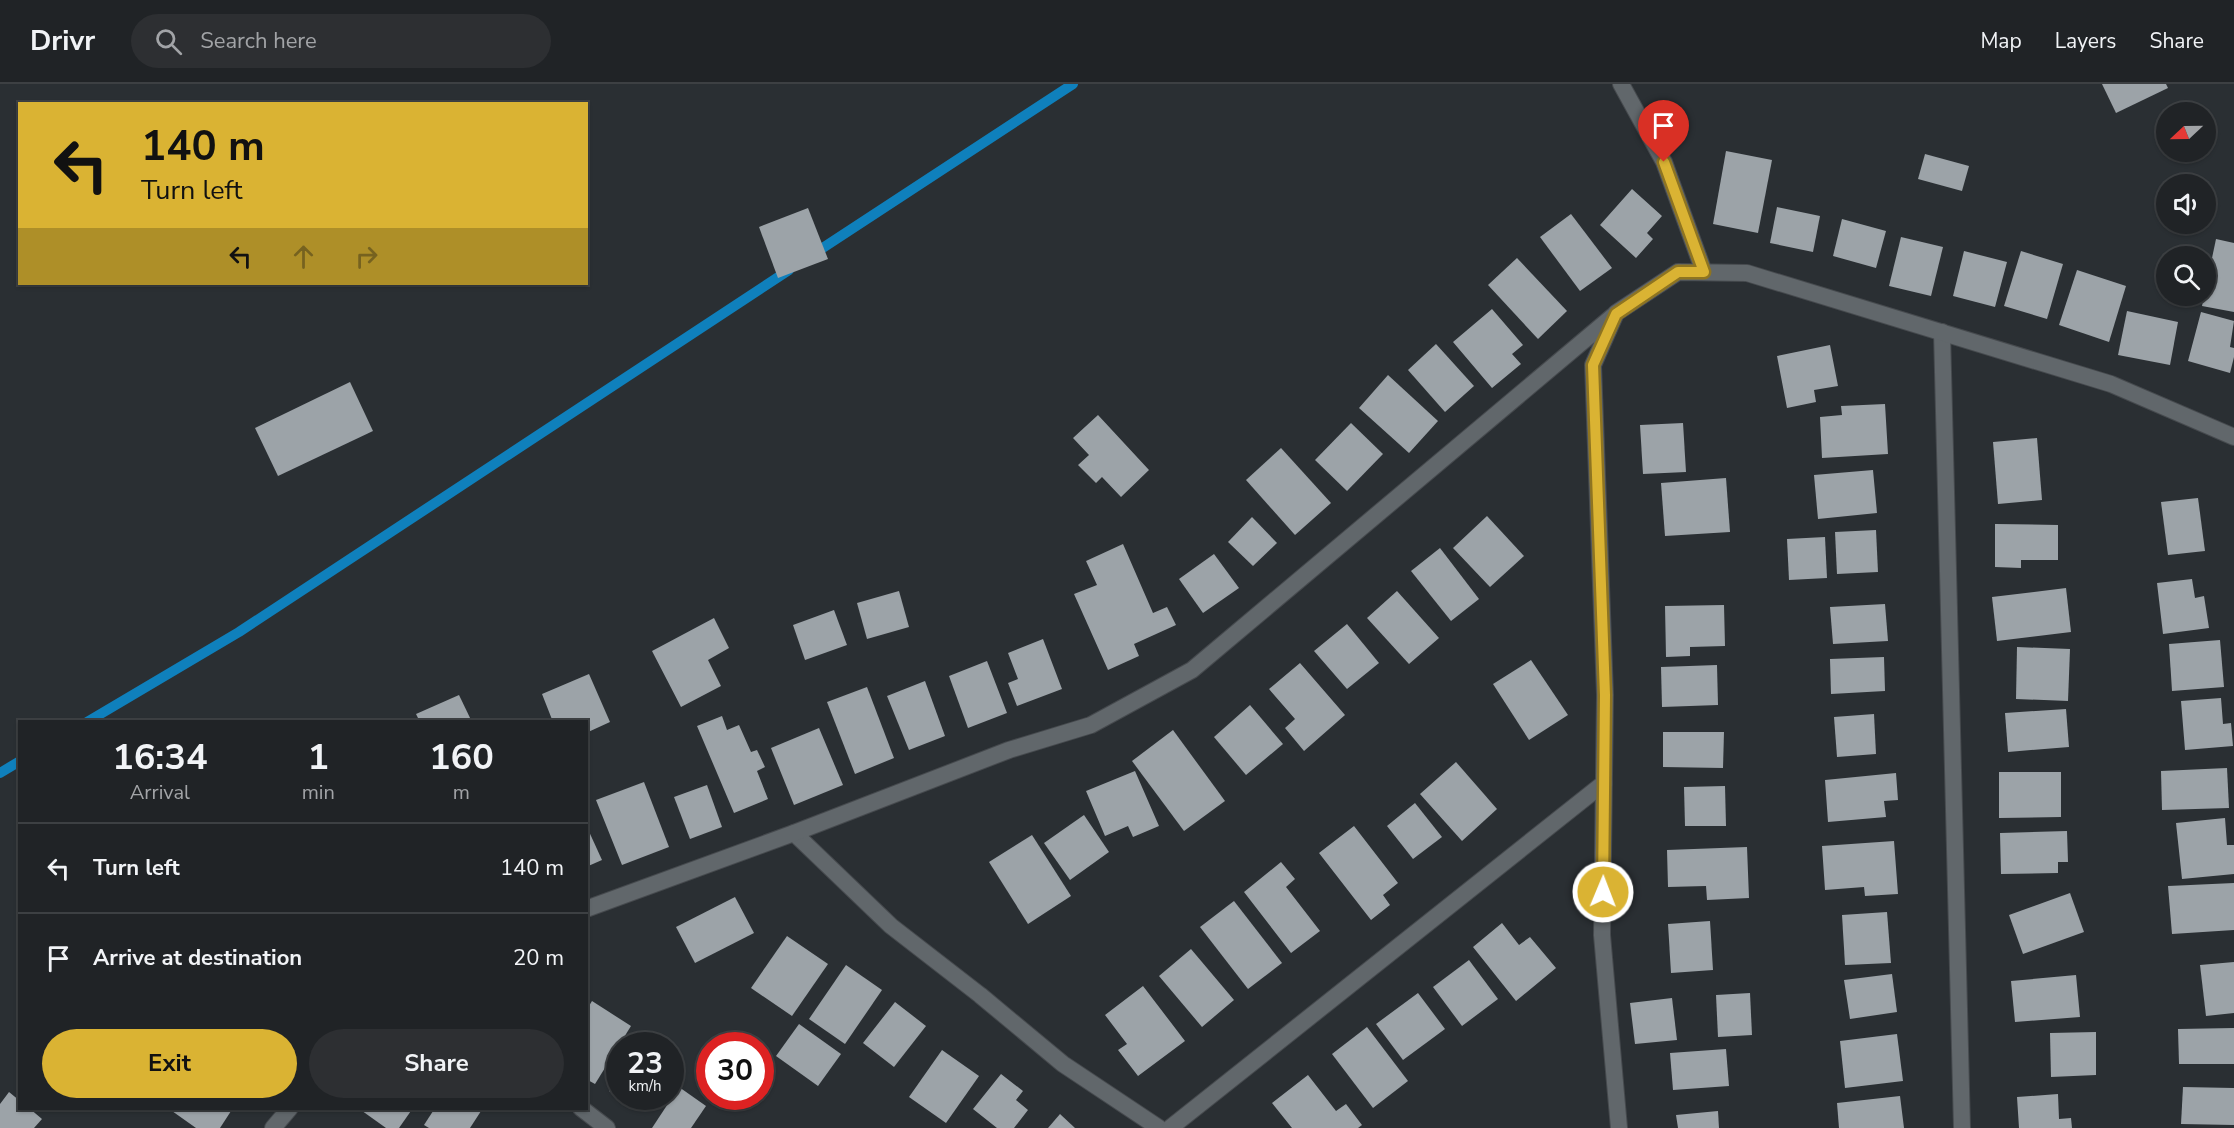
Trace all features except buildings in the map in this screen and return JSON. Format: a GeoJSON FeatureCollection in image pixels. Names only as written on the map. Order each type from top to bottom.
{"type":"FeatureCollection","features":[{"type":"Feature","properties":{"kind":"street"},"geometry":{"type":"LineString","coordinates":[[1621,84],[1664,162],[1704,272]]}},
{"type":"Feature","properties":{"kind":"street"},"geometry":{"type":"LineString","coordinates":[[588,908],[794,833],[1009,750],[1091,725],[1192,670],[1616,314],[1678,272],[1747,273],[2111,384],[2234,437]]}},
{"type":"Feature","properties":{"kind":"street"},"geometry":{"type":"LineString","coordinates":[[1616,314],[1593,365],[1605,695],[1602,935],[1619,1128]]}},
{"type":"Feature","properties":{"kind":"street"},"geometry":{"type":"LineString","coordinates":[[1942,332],[1962,1128]]}},
{"type":"Feature","properties":{"kind":"street"},"geometry":{"type":"LineString","coordinates":[[1170,1128],[1604,783]]}},
{"type":"Feature","properties":{"kind":"street"},"geometry":{"type":"LineString","coordinates":[[794,833],[891,926],[980,995],[1063,1064],[1159,1128]]}},
{"type":"Feature","properties":{"kind":"street"},"geometry":{"type":"LineString","coordinates":[[273,1128],[288,1110]]}},
{"type":"Feature","properties":{"kind":"street"},"geometry":{"type":"LineString","coordinates":[[584,1110],[607,1128]]}},
{"type":"Feature","properties":{"kind":"waterway"},"geometry":{"type":"LineString","coordinates":[[812,255],[1073,84]]}},
{"type":"Feature","properties":{"kind":"waterway"},"geometry":{"type":"LineString","coordinates":[[90,720],[239,632],[789,270]]}},
{"type":"Feature","properties":{"kind":"waterway"},"geometry":{"type":"LineString","coordinates":[[0,773],[18,762]]}},
{"type":"Feature","properties":{"kind":"route"},"geometry":{"type":"LineString","coordinates":[[1603,892],[1605,695],[1593,365],[1616,314],[1678,272],[1704,272],[1664,162]]}}]}
